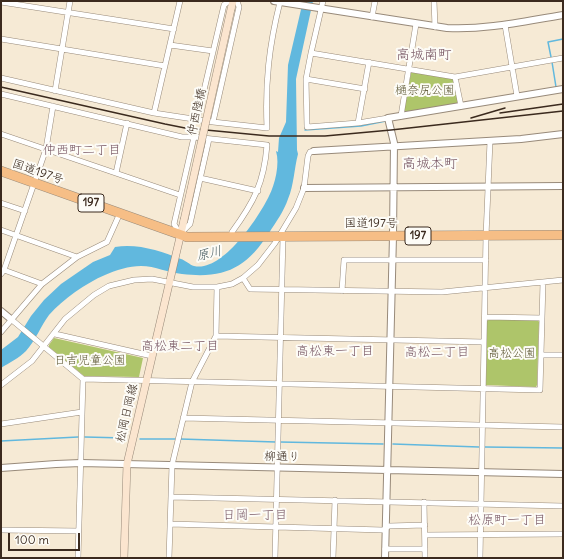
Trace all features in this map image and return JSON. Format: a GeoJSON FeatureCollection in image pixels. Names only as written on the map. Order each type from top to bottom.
{"type":"FeatureCollection","features":[{"type":"Feature","properties":{"kind":"highway","name":"国道197号"},"geometry":{"type":"LineString","coordinates":[[1,171],[187,237],[237,234],[487,233],[563,230]]}},
{"type":"Feature","properties":{"kind":"highway","name":"国道197号"},"geometry":{"type":"LineString","coordinates":[[487,233],[563,235]]}},
{"type":"Feature","properties":{"kind":"main road","name":"仲西陸橋"},"geometry":{"type":"LineString","coordinates":[[180,234],[233,1]]}},
{"type":"Feature","properties":{"kind":"main road","name":"松岡日岡線"},"geometry":{"type":"LineString","coordinates":[[124,558],[127,464],[180,234]]}},
{"type":"Feature","properties":{"kind":"street"},"geometry":{"type":"LineString","coordinates":[[56,91],[70,1]]}},
{"type":"Feature","properties":{"kind":"street"},"geometry":{"type":"LineString","coordinates":[[154,113],[180,1]]}},
{"type":"Feature","properties":{"kind":"street"},"geometry":{"type":"LineString","coordinates":[[197,120],[224,6],[229,1]]}},
{"type":"Feature","properties":{"kind":"street"},"geometry":{"type":"LineString","coordinates":[[213,122],[239,7],[237,1]]}},
{"type":"Feature","properties":{"kind":"street"},"geometry":{"type":"LineString","coordinates":[[323,1],[320,8],[310,53],[306,80],[307,127],[358,123],[563,89]]}},
{"type":"Feature","properties":{"kind":"street"},"geometry":{"type":"LineString","coordinates":[[372,17],[375,1]]}},
{"type":"Feature","properties":{"kind":"street"},"geometry":{"type":"LineString","coordinates":[[434,1],[434,27]]}},
{"type":"Feature","properties":{"kind":"street"},"geometry":{"type":"LineString","coordinates":[[1,2],[174,30]]}},
{"type":"Feature","properties":{"kind":"street"},"geometry":{"type":"LineString","coordinates":[[1,78],[154,113],[197,120],[267,128],[266,98],[268,61],[272,34],[280,2],[434,27],[468,29],[505,25],[563,15]]}},
{"type":"Feature","properties":{"kind":"street"},"geometry":{"type":"LineString","coordinates":[[401,116],[416,24]]}},
{"type":"Feature","properties":{"kind":"street"},"geometry":{"type":"LineString","coordinates":[[505,25],[517,96]]}},
{"type":"Feature","properties":{"kind":"street"},"geometry":{"type":"LineString","coordinates":[[1,39],[165,66]]}},
{"type":"Feature","properties":{"kind":"street"},"geometry":{"type":"LineString","coordinates":[[170,45],[213,51]]}},
{"type":"Feature","properties":{"kind":"street"},"geometry":{"type":"LineString","coordinates":[[310,53],[455,77],[563,58]]}},
{"type":"Feature","properties":{"kind":"street"},"geometry":{"type":"LineString","coordinates":[[358,123],[369,62]]}},
{"type":"Feature","properties":{"kind":"street"},"geometry":{"type":"LineString","coordinates":[[455,77],[461,106]]}},
{"type":"Feature","properties":{"kind":"street"},"geometry":{"type":"LineString","coordinates":[[306,80],[365,89]]}},
{"type":"Feature","properties":{"kind":"street"},"geometry":{"type":"LineString","coordinates":[[1,94],[182,137],[194,137],[267,146],[266,166],[258,191],[237,234]]}},
{"type":"Feature","properties":{"kind":"street"},"geometry":{"type":"LineString","coordinates":[[42,284],[2,272],[46,150],[53,106]]}},
{"type":"Feature","properties":{"kind":"street"},"geometry":{"type":"LineString","coordinates":[[385,558],[394,187],[394,146],[388,118]]}},
{"type":"Feature","properties":{"kind":"street"},"geometry":{"type":"LineString","coordinates":[[116,173],[127,124]]}},
{"type":"Feature","properties":{"kind":"street"},"geometry":{"type":"LineString","coordinates":[[1,134],[180,195]]}},
{"type":"Feature","properties":{"kind":"street"},"geometry":{"type":"LineString","coordinates":[[1,385],[32,361],[65,319],[94,295],[109,286],[134,280],[170,279],[193,287],[217,288],[232,284],[243,278],[258,264],[296,208],[304,188],[308,156],[310,152],[490,141],[563,134]]}},
{"type":"Feature","properties":{"kind":"street"},"geometry":{"type":"LineString","coordinates":[[194,137],[174,224],[180,234],[190,224],[209,139]]}},
{"type":"Feature","properties":{"kind":"street"},"geometry":{"type":"LineString","coordinates":[[480,558],[485,288],[490,141]]}},
{"type":"Feature","properties":{"kind":"street"},"geometry":{"type":"LineString","coordinates":[[200,178],[258,191]]}},
{"type":"Feature","properties":{"kind":"street"},"geometry":{"type":"LineString","coordinates":[[304,188],[563,186]]}},
{"type":"Feature","properties":{"kind":"street"},"geometry":{"type":"LineString","coordinates":[[1,203],[25,211]]}},
{"type":"Feature","properties":{"kind":"street"},"geometry":{"type":"LineString","coordinates":[[1,332],[15,323],[42,284],[77,257],[106,242],[120,213]]}},
{"type":"Feature","properties":{"kind":"street"},"geometry":{"type":"LineString","coordinates":[[1,230],[77,257]]}},
{"type":"Feature","properties":{"kind":"street"},"geometry":{"type":"LineString","coordinates":[[275,558],[276,468],[282,290],[279,235]]}},
{"type":"Feature","properties":{"kind":"street"},"geometry":{"type":"LineString","coordinates":[[342,291],[344,260],[486,260]]}},
{"type":"Feature","properties":{"kind":"street"},"geometry":{"type":"LineString","coordinates":[[243,278],[250,289],[392,292],[442,292],[563,280]]}},
{"type":"Feature","properties":{"kind":"street"},"geometry":{"type":"LineString","coordinates":[[1,311],[83,379],[540,390],[543,282]]}},
{"type":"Feature","properties":{"kind":"street"},"geometry":{"type":"LineString","coordinates":[[169,558],[172,465],[192,382],[216,336],[217,288]]}},
{"type":"Feature","properties":{"kind":"street"},"geometry":{"type":"LineString","coordinates":[[485,317],[542,318]]}},
{"type":"Feature","properties":{"kind":"street"},"geometry":{"type":"LineString","coordinates":[[54,334],[152,356]]}},
{"type":"Feature","properties":{"kind":"street"},"geometry":{"type":"LineString","coordinates":[[216,336],[484,342]]}},
{"type":"Feature","properties":{"kind":"street"},"geometry":{"type":"LineString","coordinates":[[541,355],[563,355]]}},
{"type":"Feature","properties":{"kind":"street"},"geometry":{"type":"LineString","coordinates":[[78,558],[83,379]]}},
{"type":"Feature","properties":{"kind":"street"},"geometry":{"type":"LineString","coordinates":[[1,424],[82,412]]}},
{"type":"Feature","properties":{"kind":"street"},"geometry":{"type":"LineString","coordinates":[[184,418],[563,427]]}},
{"type":"Feature","properties":{"kind":"street","name":"柳通り"},"geometry":{"type":"LineString","coordinates":[[1,468],[81,463],[563,474]]}},
{"type":"Feature","properties":{"kind":"street"},"geometry":{"type":"LineString","coordinates":[[171,497],[563,506]]}},
{"type":"Feature","properties":{"kind":"street"},"geometry":{"type":"LineString","coordinates":[[333,558],[335,500]]}},
{"type":"Feature","properties":{"kind":"street"},"geometry":{"type":"LineString","coordinates":[[424,502],[426,558]]}},
{"type":"Feature","properties":{"kind":"street"},"geometry":{"type":"LineString","coordinates":[[170,524],[383,530],[389,526],[425,525]]}},
{"type":"Feature","properties":{"kind":"street"},"geometry":{"type":"LineString","coordinates":[[1,530],[79,531]]}},
{"type":"Feature","properties":{"kind":"street"},"geometry":{"type":"LineString","coordinates":[[425,535],[563,534]]}},
{"type":"Feature","properties":{"kind":"street"},"geometry":{"type":"LineString","coordinates":[[385,549],[425,549]]}},
{"type":"Feature","properties":{"kind":"green space","name":"樋奈尻公園"},"geometry":{"type":"Polygon","coordinates":[[[413,72],[452,78],[454,80],[458,102],[456,104],[405,113],[404,111],[411,73],[413,72]]]}},
{"type":"Feature","properties":{"kind":"green space","name":"高松公園"},"geometry":{"type":"Polygon","coordinates":[[[490,319],[538,320],[536,387],[486,385],[487,321],[490,319]]]}},
{"type":"Feature","properties":{"kind":"green space","name":"日吉児童公園"},"geometry":{"type":"Polygon","coordinates":[[[54,338],[143,358],[139,377],[84,376],[49,347],[54,338]]]}},
{"type":"Feature","properties":{"kind":"water"},"geometry":{"type":"Polygon","coordinates":[[[303,1],[313,1],[296,79],[298,154],[292,188],[277,221],[252,255],[243,263],[233,268],[210,275],[177,273],[146,266],[136,266],[109,273],[90,282],[61,303],[49,315],[26,351],[1,368],[1,350],[18,337],[31,316],[44,300],[61,284],[93,262],[110,255],[115,247],[132,246],[149,248],[183,260],[194,266],[205,266],[216,261],[238,242],[257,217],[271,191],[275,180],[277,168],[276,151],[278,152],[279,138],[286,122],[288,65],[303,1]]]}},
{"type":"Feature","properties":{"kind":"waterway"},"geometry":{"type":"LineString","coordinates":[[551,57],[548,42],[563,39]]}},
{"type":"Feature","properties":{"kind":"waterway"},"geometry":{"type":"LineString","coordinates":[[552,62],[556,87]]}},
{"type":"Feature","properties":{"kind":"waterway"},"geometry":{"type":"LineString","coordinates":[[305,130],[361,126],[386,121]]}},
{"type":"Feature","properties":{"kind":"waterway"},"geometry":{"type":"LineString","coordinates":[[1,441],[78,437]]}},
{"type":"Feature","properties":{"kind":"waterway"},"geometry":{"type":"LineString","coordinates":[[85,437],[125,438]]}},
{"type":"Feature","properties":{"kind":"waterway"},"geometry":{"type":"LineString","coordinates":[[140,439],[175,439]]}},
{"type":"Feature","properties":{"kind":"waterway"},"geometry":{"type":"LineString","coordinates":[[180,439],[276,442]]}},
{"type":"Feature","properties":{"kind":"waterway"},"geometry":{"type":"LineString","coordinates":[[280,442],[383,444]]}},
{"type":"Feature","properties":{"kind":"waterway"},"geometry":{"type":"LineString","coordinates":[[393,444],[479,447]]}},
{"type":"Feature","properties":{"kind":"waterway"},"geometry":{"type":"LineString","coordinates":[[485,447],[563,448]]}},
{"type":"Feature","properties":{"kind":"railway"},"geometry":{"type":"LineString","coordinates":[[1,87],[185,128],[269,136],[325,136],[563,111]]}},
{"type":"Feature","properties":{"kind":"railway"},"geometry":{"type":"LineString","coordinates":[[500,113],[563,104]]}},
{"type":"Feature","properties":{"kind":"railway"},"geometry":{"type":"LineString","coordinates":[[471,118],[505,108]]}},
{"type":"Feature","properties":{"kind":"district","name":"高城南町"},"geometry":{"type":"Point","coordinates":[424,55]}},
{"type":"Feature","properties":{"kind":"district","name":"仲西町二丁目"},"geometry":{"type":"Point","coordinates":[82,150]}},
{"type":"Feature","properties":{"kind":"district","name":"高城本町"},"geometry":{"type":"Point","coordinates":[430,164]}},
{"type":"Feature","properties":{"kind":"district","name":"高松東二丁目"},"geometry":{"type":"Point","coordinates":[180,346]}},
{"type":"Feature","properties":{"kind":"district","name":"高松東一丁目"},"geometry":{"type":"Point","coordinates":[335,351]}},
{"type":"Feature","properties":{"kind":"district","name":"高松二丁目"},"geometry":{"type":"Point","coordinates":[437,352]}},
{"type":"Feature","properties":{"kind":"district","name":"日岡一丁目"},"geometry":{"type":"Point","coordinates":[255,515]}},
{"type":"Feature","properties":{"kind":"district","name":"松原町一丁目"},"geometry":{"type":"Point","coordinates":[507,520]}},
{"type":"Feature","properties":{"kind":"water label","name":"原川"},"geometry":{"type":"Point","coordinates":[209,254]}}]}
